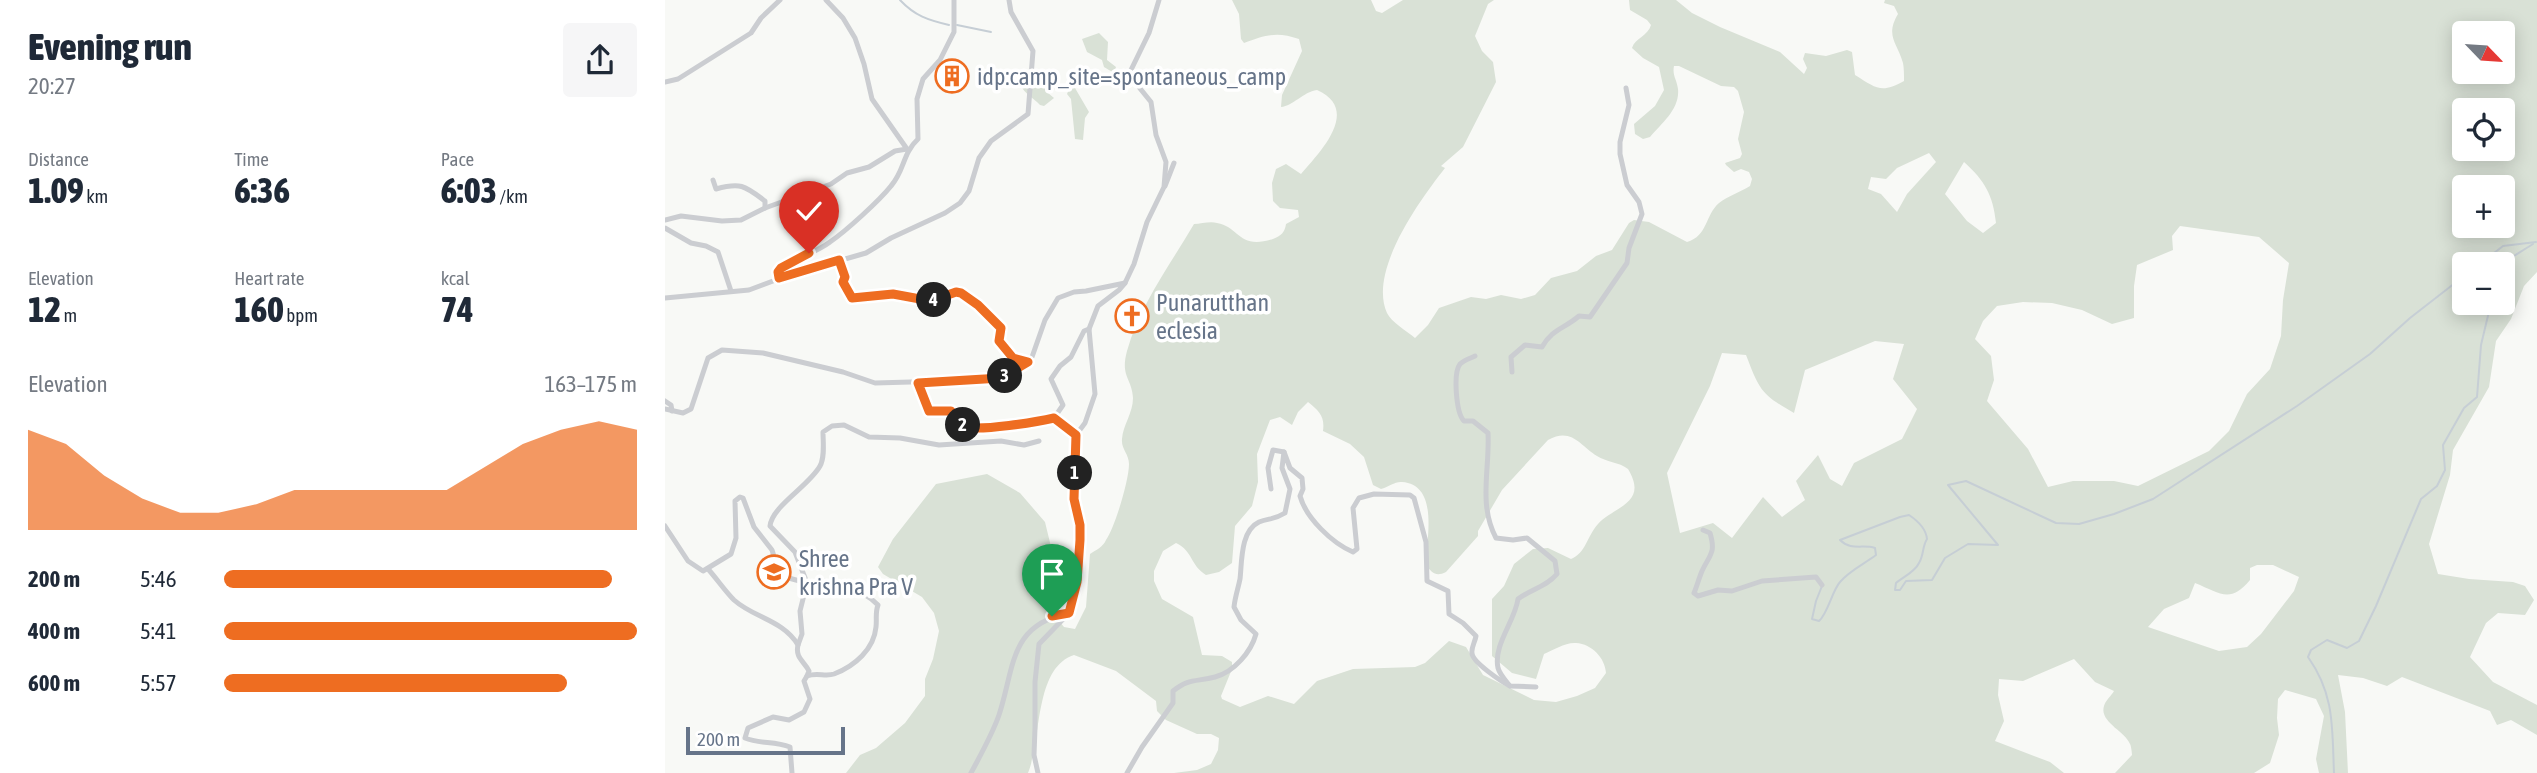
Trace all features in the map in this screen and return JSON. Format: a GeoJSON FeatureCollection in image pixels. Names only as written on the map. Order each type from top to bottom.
{"type":"FeatureCollection","features":[{"type":"Feature","properties":{"kind":"street"},"geometry":{"type":"LineString","coordinates":[[665,82],[689,73],[751,33],[761,18],[780,0]]}},
{"type":"Feature","properties":{"kind":"street"},"geometry":{"type":"LineString","coordinates":[[826,0],[843,18],[855,38],[864,64],[871,99],[907,149]]}},
{"type":"Feature","properties":{"kind":"street"},"geometry":{"type":"LineString","coordinates":[[779,278],[778,272],[781,268],[829,243],[891,186],[900,172],[907,149],[918,139],[917,99],[923,79],[940,60],[954,32],[954,0]]}},
{"type":"Feature","properties":{"kind":"street"},"geometry":{"type":"LineString","coordinates":[[665,298],[750,290],[779,278],[866,253],[960,203],[969,191],[979,158],[991,141],[1028,114],[1033,51],[1011,12],[1009,0]]}},
{"type":"Feature","properties":{"kind":"street"},"geometry":{"type":"LineString","coordinates":[[1159,0],[1149,33],[1130,72],[1151,102],[1156,135],[1166,162],[1164,187]]}},
{"type":"Feature","properties":{"kind":"street"},"geometry":{"type":"LineString","coordinates":[[1512,372],[1511,357],[1525,345],[1542,347],[1550,333],[1567,326],[1579,316],[1590,317],[1627,263],[1629,248],[1642,214],[1639,202],[1627,185],[1620,154],[1620,142],[1629,105],[1626,88]]}},
{"type":"Feature","properties":{"kind":"street"},"geometry":{"type":"LineString","coordinates":[[665,220],[681,216],[722,221],[741,220],[765,208],[831,184],[847,173],[869,167],[895,151],[907,149]]}},
{"type":"Feature","properties":{"kind":"street"},"geometry":{"type":"LineString","coordinates":[[1038,773],[1034,755],[1039,645],[1069,613],[1077,582],[1080,525],[1074,499],[1076,435],[1084,423],[1095,394],[1089,329],[1098,306],[1125,283],[1147,222],[1167,184],[1174,163]]}},
{"type":"Feature","properties":{"kind":"street"},"geometry":{"type":"LineString","coordinates":[[713,180],[716,189],[736,184],[747,188],[765,201],[765,208]]}},
{"type":"Feature","properties":{"kind":"street"},"geometry":{"type":"LineString","coordinates":[[665,228],[691,243],[718,252],[731,291]]}},
{"type":"Feature","properties":{"kind":"street"},"geometry":{"type":"LineString","coordinates":[[839,260],[845,277],[843,282],[852,298],[893,294],[931,301],[956,292],[965,295],[1001,328],[999,341],[1013,358],[1028,362]]}},
{"type":"Feature","properties":{"kind":"street"},"geometry":{"type":"LineString","coordinates":[[665,401],[671,405],[668,410],[683,412],[691,409],[708,358],[722,350],[763,353],[843,372],[869,382],[918,383],[1001,378],[1032,357],[1053,303],[1058,298],[1074,292],[1125,283]]}},
{"type":"Feature","properties":{"kind":"street"},"geometry":{"type":"LineString","coordinates":[[918,383],[929,411],[951,411],[958,423],[967,428],[1007,426],[1054,418],[1063,405],[1051,379],[1071,357],[1084,331],[1089,329]]}},
{"type":"Feature","properties":{"kind":"street"},"geometry":{"type":"LineString","coordinates":[[1475,355],[1461,363],[1457,370],[1457,410],[1464,421],[1473,421],[1488,433],[1484,493],[1492,530],[1496,538],[1527,538],[1555,561],[1557,574],[1548,584],[1527,592],[1518,600],[1498,659],[1498,668],[1510,687]]}},
{"type":"Feature","properties":{"kind":"street"},"geometry":{"type":"LineString","coordinates":[[1054,418],[1076,435]]}},
{"type":"Feature","properties":{"kind":"street"},"geometry":{"type":"LineString","coordinates":[[792,773],[790,747],[745,738],[748,728],[756,723],[773,718],[789,720],[804,712],[810,699],[804,681],[809,671],[796,652],[802,634],[800,611],[807,583],[795,552],[770,526],[773,515],[803,488],[822,464],[823,432],[832,426],[844,425],[869,437],[900,438],[939,445],[1001,441],[1024,445],[1039,440]]}},
{"type":"Feature","properties":{"kind":"street"},"geometry":{"type":"LineString","coordinates":[[1271,489],[1269,460],[1273,450],[1284,452]]}},
{"type":"Feature","properties":{"kind":"street"},"geometry":{"type":"LineString","coordinates":[[1284,452],[1290,468],[1302,478],[1303,489],[1300,496],[1306,512],[1342,546],[1353,552],[1357,549],[1353,508],[1359,498],[1374,494],[1410,495],[1414,498],[1426,542],[1427,582],[1448,591],[1450,614],[1476,636],[1471,651],[1473,659],[1510,687],[1536,687]]}},
{"type":"Feature","properties":{"kind":"street"},"geometry":{"type":"LineString","coordinates":[[1127,773],[1173,703],[1173,691],[1184,682],[1227,673],[1252,649],[1256,634],[1241,620],[1234,607],[1240,579],[1240,561],[1251,529],[1258,522],[1276,519],[1285,513],[1290,489],[1282,468],[1284,452]]}},
{"type":"Feature","properties":{"kind":"street"},"geometry":{"type":"LineString","coordinates":[[665,526],[688,561],[703,571],[731,554],[737,522],[734,501],[743,498],[754,527],[772,550],[778,569],[785,577],[807,583],[833,581],[878,605],[873,644],[869,649],[835,673],[807,676]]}},
{"type":"Feature","properties":{"kind":"street"},"geometry":{"type":"LineString","coordinates":[[1703,530],[1710,533],[1714,543],[1712,558],[1703,569],[1694,593],[1698,596],[1718,590],[1732,591],[1762,581],[1806,577],[1817,577],[1822,585]]}},
{"type":"Feature","properties":{"kind":"street"},"geometry":{"type":"LineString","coordinates":[[708,569],[736,601],[761,618],[785,629],[798,645]]}},
{"type":"Feature","properties":{"kind":"street"},"geometry":{"type":"LineString","coordinates":[[971,773],[999,715],[1016,650],[1036,624],[1052,616],[1069,613]]}},
{"type":"Feature","properties":{"kind":"shaded area"},"geometry":{"type":"Polygon","coordinates":[[[1232,0],[1371,0],[1376,11],[1382,13],[1403,0],[1494,0],[1488,4],[1475,36],[1482,51],[1493,62],[1496,82],[1463,147],[1441,166],[1445,168],[1399,237],[1385,277],[1383,296],[1387,313],[1415,338],[1439,308],[1471,297],[1486,299],[1501,295],[1521,299],[1535,295],[1551,278],[1577,271],[1596,256],[1612,250],[1629,223],[1634,220],[1649,222],[1687,242],[1694,239],[1703,230],[1719,203],[1750,186],[1752,179],[1749,172],[1741,169],[1734,172],[1725,163],[1740,158],[1742,154],[1738,139],[1744,112],[1738,91],[1734,87],[1721,86],[1674,66],[1678,96],[1673,109],[1650,137],[1643,139],[1635,134],[1634,124],[1655,106],[1664,90],[1659,67],[1632,48],[1651,25],[1630,10],[1629,0],[1676,0],[1692,13],[1720,27],[1780,52],[1804,74],[1807,68],[1803,59],[1805,53],[1826,56],[1847,50],[1852,52],[1855,75],[1874,86],[1884,88],[1904,81],[1903,63],[1892,34],[1898,14],[1894,6],[1884,3],[1885,0],[2537,0],[2537,272],[2524,286],[2515,309],[2515,252],[2452,252],[2452,315],[2513,315],[2496,341],[2489,387],[2453,450],[2450,475],[2429,544],[2438,574],[2513,582],[2525,586],[2534,600],[2525,615],[2498,613],[2486,623],[2470,657],[2493,682],[2537,705],[2537,735],[2511,720],[2497,725],[2490,711],[2402,677],[2387,686],[2363,678],[2338,675],[2345,712],[2348,773],[2319,773],[2316,759],[2324,716],[2316,699],[2285,690],[2278,699],[2279,735],[2270,763],[2254,773],[2115,773],[2132,755],[2127,739],[2109,722],[2103,712],[2114,691],[2095,682],[2074,659],[2023,681],[1999,679],[1998,695],[2004,721],[1995,741],[2050,762],[2064,773],[1174,773],[1197,770],[1211,764],[1218,750],[1219,738],[1211,734],[1197,734],[1166,720],[1157,711],[1156,701],[1116,671],[1074,655],[1061,662],[1046,689],[1028,773],[846,773],[860,755],[876,748],[905,723],[925,696],[925,679],[939,631],[934,613],[922,597],[883,574],[878,567],[893,539],[936,484],[987,474],[1020,493],[1045,522],[1053,555],[1055,616],[1064,627],[1075,629],[1086,607],[1090,554],[1103,545],[1110,534],[1127,481],[1129,460],[1122,439],[1133,398],[1125,360],[1148,301],[1194,224],[1208,222],[1225,225],[1246,240],[1261,242],[1278,237],[1286,224],[1299,217],[1298,210],[1280,208],[1273,201],[1272,183],[1276,169],[1286,164],[1301,174],[1333,132],[1336,109],[1330,98],[1317,90],[1281,107],[1282,95],[1302,51],[1299,39],[1271,35],[1244,43],[1241,39],[1239,14],[1232,0]],[[1929,153],[1897,168],[1886,179],[1871,177],[1868,189],[1881,194],[1897,212],[1907,194],[1936,162],[1929,153]],[[1964,162],[1945,194],[1967,221],[1983,233],[1996,223],[1993,204],[1983,182],[1964,162]],[[2180,226],[2172,236],[2173,250],[2137,265],[2134,318],[2112,324],[2082,310],[2052,303],[2023,302],[1997,306],[1983,321],[1975,339],[1991,356],[1994,380],[1987,401],[2028,449],[2048,487],[2073,481],[2114,481],[2138,486],[2209,451],[2229,431],[2247,394],[2270,369],[2281,336],[2289,263],[2259,237],[2180,226]],[[1875,341],[1805,370],[1794,413],[1763,390],[1746,355],[1722,353],[1710,386],[1667,473],[1680,533],[1713,523],[1732,538],[1763,497],[1782,517],[1805,500],[1796,481],[1818,455],[1830,479],[1842,486],[1854,463],[1902,439],[1917,409],[1893,379],[1904,344],[1875,341]],[[1308,402],[1298,412],[1292,425],[1280,417],[1270,420],[1257,454],[1258,482],[1252,506],[1235,526],[1232,563],[1219,572],[1206,575],[1186,550],[1176,543],[1163,551],[1154,571],[1154,581],[1162,599],[1193,617],[1202,655],[1222,656],[1232,662],[1222,699],[1240,707],[1268,696],[1294,704],[1317,681],[1353,669],[1415,667],[1425,663],[1449,641],[1466,647],[1483,675],[1534,700],[1556,702],[1595,688],[1606,673],[1605,667],[1597,653],[1582,644],[1568,644],[1544,654],[1536,679],[1512,673],[1492,656],[1492,599],[1504,586],[1514,564],[1533,549],[1548,548],[1571,559],[1580,553],[1598,524],[1632,497],[1633,481],[1628,469],[1601,458],[1570,437],[1548,440],[1502,490],[1478,531],[1478,536],[1446,572],[1437,574],[1426,565],[1428,515],[1422,493],[1414,485],[1402,482],[1381,489],[1373,485],[1364,457],[1350,444],[1323,431],[1320,414],[1308,402]],[[2257,565],[2250,568],[2250,580],[2230,594],[2218,593],[2195,583],[2189,598],[2164,609],[2148,627],[2219,651],[2247,647],[2261,634],[2294,591],[2299,577],[2273,565],[2257,565]]]}},
{"type":"Feature","properties":{"kind":"shaded area"},"geometry":{"type":"Polygon","coordinates":[[[1099,33],[1108,42],[1107,60],[1116,67],[1114,73],[1104,67],[1102,60],[1087,52],[1082,39],[1099,33]]]}},
{"type":"Feature","properties":{"kind":"shaded area"},"geometry":{"type":"Polygon","coordinates":[[[1053,72],[1056,86],[1053,92],[1048,93],[1054,98],[1044,106],[1040,105],[1020,84],[1025,76],[1035,73],[1038,86],[1049,85],[1053,72]]]}},
{"type":"Feature","properties":{"kind":"shaded area"},"geometry":{"type":"Polygon","coordinates":[[[1070,87],[1075,88],[1089,112],[1085,118],[1083,140],[1075,139],[1071,99],[1067,94],[1070,87]]]}},
{"type":"Feature","properties":{"kind":"waterway"},"geometry":{"type":"LineString","coordinates":[[900,0],[922,17],[949,25]]}},
{"type":"Feature","properties":{"kind":"waterway"},"geometry":{"type":"LineString","coordinates":[[957,25],[991,32]]}},
{"type":"Feature","properties":{"kind":"waterway"},"geometry":{"type":"LineString","coordinates":[[2495,252],[2503,246],[2536,242]]}},
{"type":"Feature","properties":{"kind":"waterway"},"geometry":{"type":"LineString","coordinates":[[2515,255],[2533,244]]}},
{"type":"Feature","properties":{"kind":"waterway"},"geometry":{"type":"LineString","coordinates":[[1822,586],[1812,619],[1819,621],[1840,582],[1876,555],[1875,548],[1848,545],[1840,540],[1900,517],[1909,515],[1923,528],[1927,539],[1921,560],[1912,572],[1896,583],[1895,590],[1900,590],[1906,581],[1932,580],[1945,558],[1968,544],[1998,545],[1948,485],[1966,481],[2056,523],[2079,524],[2153,499],[2297,406],[2370,354],[2452,285]]}},
{"type":"Feature","properties":{"kind":"waterway"},"geometry":{"type":"LineString","coordinates":[[2334,773],[2328,699],[2317,671],[2308,657],[2311,650],[2327,640],[2347,648],[2359,641],[2421,499],[2437,486],[2445,470],[2443,445],[2464,408],[2477,397],[2481,345],[2488,315]]}},
{"type":"Feature","properties":{"kind":"place","name":"idp:camp_site=spontaneous_camp"},"geometry":{"type":"Point","coordinates":[952,76]}},
{"type":"Feature","properties":{"kind":"place","name":"Punarutthan eclesia"},"geometry":{"type":"Point","coordinates":[1132,316]}},
{"type":"Feature","properties":{"kind":"place","name":"Shree krishna Pra V"},"geometry":{"type":"Point","coordinates":[774,572]}},
{"type":"Feature","properties":{"kind":"route"},"geometry":{"type":"LineString","coordinates":[[809,253],[781,268],[778,272],[779,278],[839,260],[845,277],[843,282],[852,298],[893,294],[931,301],[951,293],[961,293],[978,305],[1001,328],[999,341],[1013,358],[1028,362],[1001,378],[918,383],[929,411],[951,411],[958,423],[967,428],[1007,426],[1054,418],[1076,435],[1074,499],[1080,525],[1080,540],[1076,592],[1069,613],[1052,616]]}}]}
